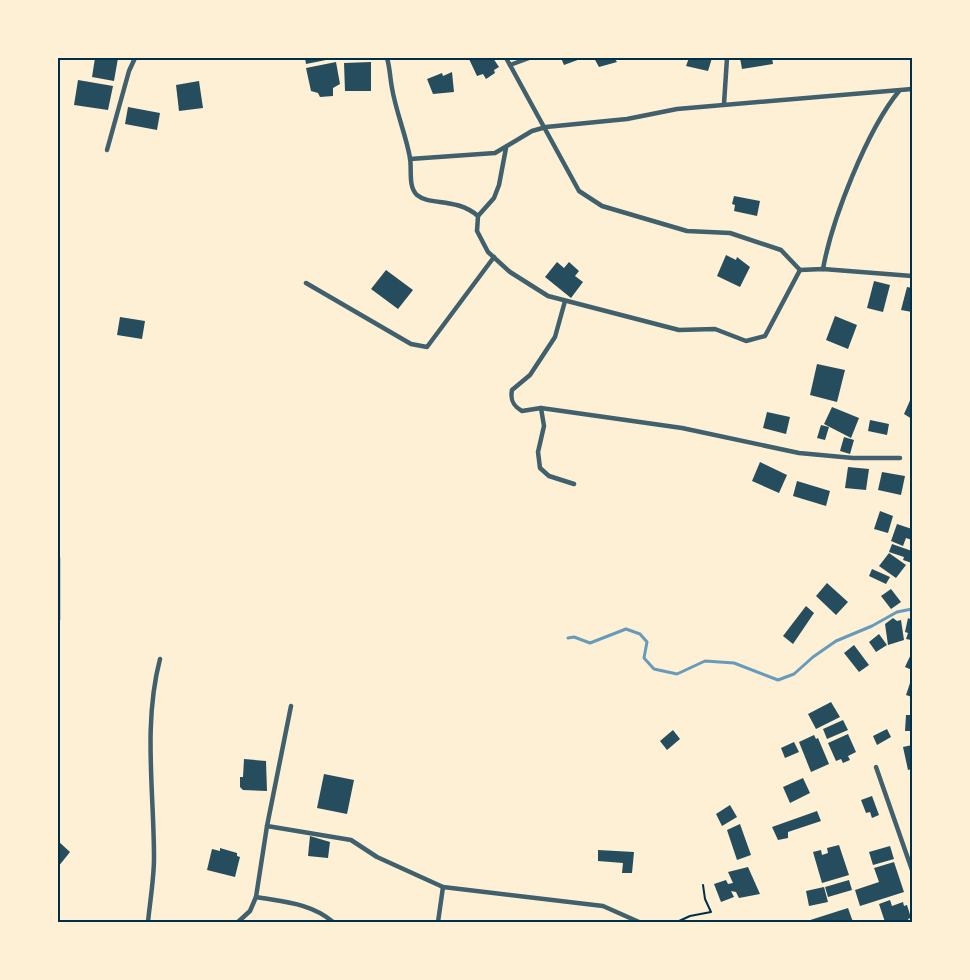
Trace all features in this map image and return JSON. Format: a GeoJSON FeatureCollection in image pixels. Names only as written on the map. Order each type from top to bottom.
{"type":"FeatureCollection","features":[{"type":"Feature","properties":{"kind":"street"},"geometry":{"type":"LineString","coordinates":[[107,150],[129,71],[135,58]]}},
{"type":"Feature","properties":{"kind":"street"},"geometry":{"type":"LineString","coordinates":[[387,58],[392,87],[410,159],[412,188],[416,194],[425,198],[464,205],[478,216]]}},
{"type":"Feature","properties":{"kind":"street"},"geometry":{"type":"LineString","coordinates":[[506,58],[546,127],[579,191],[602,206],[687,231],[730,234],[782,250],[800,270]]}},
{"type":"Feature","properties":{"kind":"street"},"geometry":{"type":"LineString","coordinates":[[510,65],[529,58]]}},
{"type":"Feature","properties":{"kind":"street"},"geometry":{"type":"LineString","coordinates":[[724,104],[727,58]]}},
{"type":"Feature","properties":{"kind":"street"},"geometry":{"type":"LineString","coordinates":[[410,159],[484,155],[506,148],[525,134],[546,127],[627,119],[677,108],[912,89]]}},
{"type":"Feature","properties":{"kind":"street"},"geometry":{"type":"LineString","coordinates":[[823,268],[827,249],[849,188],[883,114],[899,91]]}},
{"type":"Feature","properties":{"kind":"street"},"geometry":{"type":"LineString","coordinates":[[506,148],[499,186],[494,198],[478,216],[477,231],[488,252],[510,272],[548,296],[679,330],[715,329],[746,341],[766,336],[800,270]]}},
{"type":"Feature","properties":{"kind":"street"},"geometry":{"type":"LineString","coordinates":[[306,283],[410,344],[427,347],[494,257]]}},
{"type":"Feature","properties":{"kind":"street"},"geometry":{"type":"LineString","coordinates":[[800,270],[823,268],[912,276]]}},
{"type":"Feature","properties":{"kind":"street"},"geometry":{"type":"LineString","coordinates":[[565,301],[555,337],[530,375],[512,390],[512,402],[522,412],[541,408],[682,428],[799,453],[853,458],[900,458]]}},
{"type":"Feature","properties":{"kind":"street"},"geometry":{"type":"LineString","coordinates":[[541,408],[544,426],[538,452],[540,468],[549,476],[574,484]]}},
{"type":"Feature","properties":{"kind":"street"},"geometry":{"type":"LineString","coordinates":[[58,558],[58,620]]}},
{"type":"Feature","properties":{"kind":"street"},"geometry":{"type":"LineString","coordinates":[[148,922],[154,859],[150,776],[153,688],[160,660]]}},
{"type":"Feature","properties":{"kind":"street"},"geometry":{"type":"LineString","coordinates":[[238,922],[250,911],[256,897],[267,826],[291,706]]}},
{"type":"Feature","properties":{"kind":"street"},"geometry":{"type":"LineString","coordinates":[[876,767],[912,870]]}},
{"type":"Feature","properties":{"kind":"street"},"geometry":{"type":"LineString","coordinates":[[267,826],[351,840],[377,857],[443,887],[603,906],[639,922]]}},
{"type":"Feature","properties":{"kind":"street"},"geometry":{"type":"LineString","coordinates":[[438,922],[443,887]]}},
{"type":"Feature","properties":{"kind":"street"},"geometry":{"type":"LineString","coordinates":[[256,897],[304,905],[318,911],[333,922]]}},
{"type":"Feature","properties":{"kind":"path"},"geometry":{"type":"LineString","coordinates":[[677,922],[690,916],[711,912],[705,899],[703,885]]}},
{"type":"Feature","properties":{"kind":"building"},"geometry":{"type":"Polygon","coordinates":[[[95,58],[118,58],[114,81],[92,77],[95,58]]]}},
{"type":"Feature","properties":{"kind":"building"},"geometry":{"type":"Polygon","coordinates":[[[305,58],[336,58],[306,64],[305,58]]]}},
{"type":"Feature","properties":{"kind":"building"},"geometry":{"type":"Polygon","coordinates":[[[493,58],[499,67],[494,70],[495,73],[486,79],[483,74],[477,76],[469,59],[493,58]]]}},
{"type":"Feature","properties":{"kind":"building"},"geometry":{"type":"Polygon","coordinates":[[[561,58],[583,58],[564,65],[561,58]]]}},
{"type":"Feature","properties":{"kind":"building"},"geometry":{"type":"Polygon","coordinates":[[[594,58],[619,58],[615,59],[617,62],[599,67],[594,58]]]}},
{"type":"Feature","properties":{"kind":"building"},"geometry":{"type":"Polygon","coordinates":[[[689,58],[712,58],[708,71],[686,66],[689,58]]]}},
{"type":"Feature","properties":{"kind":"building"},"geometry":{"type":"Polygon","coordinates":[[[740,58],[772,58],[773,64],[742,69],[740,58]]]}},
{"type":"Feature","properties":{"kind":"building"},"geometry":{"type":"Polygon","coordinates":[[[336,62],[340,84],[333,88],[333,96],[320,97],[318,93],[311,91],[306,68],[336,62]]]}},
{"type":"Feature","properties":{"kind":"building"},"geometry":{"type":"Polygon","coordinates":[[[371,62],[371,91],[345,91],[344,63],[371,62]]]}},
{"type":"Feature","properties":{"kind":"building"},"geometry":{"type":"Polygon","coordinates":[[[452,72],[454,92],[433,94],[427,79],[442,73],[443,76],[452,72]]]}},
{"type":"Feature","properties":{"kind":"building"},"geometry":{"type":"Polygon","coordinates":[[[78,80],[113,86],[108,110],[74,105],[78,80]]]}},
{"type":"Feature","properties":{"kind":"building"},"geometry":{"type":"Polygon","coordinates":[[[199,81],[203,108],[179,111],[176,85],[199,81]]]}},
{"type":"Feature","properties":{"kind":"building"},"geometry":{"type":"Polygon","coordinates":[[[128,107],[160,113],[157,130],[125,124],[128,107]]]}},
{"type":"Feature","properties":{"kind":"building"},"geometry":{"type":"Polygon","coordinates":[[[734,196],[760,201],[757,216],[734,211],[735,205],[732,204],[734,196]]]}},
{"type":"Feature","properties":{"kind":"building"},"geometry":{"type":"Polygon","coordinates":[[[726,255],[736,260],[737,257],[750,267],[740,287],[717,276],[726,255]]]}},
{"type":"Feature","properties":{"kind":"building"},"geometry":{"type":"Polygon","coordinates":[[[557,262],[564,268],[569,262],[579,271],[575,276],[583,282],[571,298],[545,277],[557,262]]]}},
{"type":"Feature","properties":{"kind":"building"},"geometry":{"type":"Polygon","coordinates":[[[386,270],[413,290],[398,309],[371,289],[386,270]]]}},
{"type":"Feature","properties":{"kind":"building"},"geometry":{"type":"Polygon","coordinates":[[[874,281],[890,285],[883,312],[867,308],[874,281]]]}},
{"type":"Feature","properties":{"kind":"building"},"geometry":{"type":"Polygon","coordinates":[[[907,287],[912,288],[912,312],[901,310],[907,287]]]}},
{"type":"Feature","properties":{"kind":"building"},"geometry":{"type":"Polygon","coordinates":[[[835,316],[857,325],[848,349],[826,340],[835,316]]]}},
{"type":"Feature","properties":{"kind":"building"},"geometry":{"type":"Polygon","coordinates":[[[120,317],[145,321],[142,339],[117,335],[120,317]]]}},
{"type":"Feature","properties":{"kind":"building"},"geometry":{"type":"Polygon","coordinates":[[[817,364],[845,370],[837,402],[810,395],[817,364]]]}},
{"type":"Feature","properties":{"kind":"building"},"geometry":{"type":"Polygon","coordinates":[[[912,396],[912,419],[904,414],[912,396]]]}},
{"type":"Feature","properties":{"kind":"building"},"geometry":{"type":"Polygon","coordinates":[[[832,407],[859,418],[851,438],[824,424],[832,407]]]}},
{"type":"Feature","properties":{"kind":"building"},"geometry":{"type":"Polygon","coordinates":[[[767,412],[790,417],[786,434],[763,428],[767,412]]]}},
{"type":"Feature","properties":{"kind":"building"},"geometry":{"type":"Polygon","coordinates":[[[870,420],[889,424],[887,435],[868,431],[870,420]]]}},
{"type":"Feature","properties":{"kind":"building"},"geometry":{"type":"Polygon","coordinates":[[[821,425],[829,427],[825,440],[817,438],[821,425]]]}},
{"type":"Feature","properties":{"kind":"building"},"geometry":{"type":"Polygon","coordinates":[[[844,437],[854,440],[850,454],[840,451],[844,437]]]}},
{"type":"Feature","properties":{"kind":"building"},"geometry":{"type":"Polygon","coordinates":[[[760,462],[787,475],[779,493],[752,481],[760,462]]]}},
{"type":"Feature","properties":{"kind":"building"},"geometry":{"type":"Polygon","coordinates":[[[848,467],[869,469],[866,490],[845,488],[848,467]]]}},
{"type":"Feature","properties":{"kind":"building"},"geometry":{"type":"Polygon","coordinates":[[[882,472],[905,476],[901,495],[878,490],[882,472]]]}},
{"type":"Feature","properties":{"kind":"building"},"geometry":{"type":"Polygon","coordinates":[[[797,481],[830,491],[826,506],[793,496],[797,481]]]}},
{"type":"Feature","properties":{"kind":"building"},"geometry":{"type":"Polygon","coordinates":[[[880,511],[893,516],[888,533],[874,529],[880,511]]]}},
{"type":"Feature","properties":{"kind":"building"},"geometry":{"type":"Polygon","coordinates":[[[897,524],[912,529],[912,540],[906,538],[903,546],[891,541],[897,524]]]}},
{"type":"Feature","properties":{"kind":"building"},"geometry":{"type":"Polygon","coordinates":[[[892,544],[912,551],[912,563],[903,560],[904,557],[889,552],[892,544]]]}},
{"type":"Feature","properties":{"kind":"building"},"geometry":{"type":"Polygon","coordinates":[[[889,553],[906,565],[896,578],[879,566],[889,553]]]}},
{"type":"Feature","properties":{"kind":"building"},"geometry":{"type":"Polygon","coordinates":[[[872,569],[890,577],[886,584],[869,576],[872,569]]]}},
{"type":"Feature","properties":{"kind":"building"},"geometry":{"type":"Polygon","coordinates":[[[827,583],[848,602],[836,615],[816,596],[827,583]]]}},
{"type":"Feature","properties":{"kind":"building"},"geometry":{"type":"Polygon","coordinates":[[[891,589],[901,602],[891,609],[881,596],[891,589]]]}},
{"type":"Feature","properties":{"kind":"building"},"geometry":{"type":"Polygon","coordinates":[[[806,606],[814,613],[793,644],[783,636],[806,606]]]}},
{"type":"Feature","properties":{"kind":"building"},"geometry":{"type":"Polygon","coordinates":[[[893,618],[897,621],[901,620],[904,640],[888,645],[885,624],[893,618]]]}},
{"type":"Feature","properties":{"kind":"building"},"geometry":{"type":"Polygon","coordinates":[[[908,618],[912,620],[911,640],[906,639],[908,633],[905,632],[908,618]]]}},
{"type":"Feature","properties":{"kind":"building"},"geometry":{"type":"Polygon","coordinates":[[[879,634],[887,645],[876,652],[869,642],[879,634]]]}},
{"type":"Feature","properties":{"kind":"building"},"geometry":{"type":"Polygon","coordinates":[[[854,645],[869,665],[859,672],[844,653],[854,645]]]}},
{"type":"Feature","properties":{"kind":"building"},"geometry":{"type":"Polygon","coordinates":[[[912,652],[912,670],[905,667],[912,652]]]}},
{"type":"Feature","properties":{"kind":"building"},"geometry":{"type":"Polygon","coordinates":[[[912,680],[912,697],[906,695],[912,680]]]}},
{"type":"Feature","properties":{"kind":"building"},"geometry":{"type":"Polygon","coordinates":[[[831,702],[840,717],[816,729],[808,714],[831,702]]]}},
{"type":"Feature","properties":{"kind":"building"},"geometry":{"type":"Polygon","coordinates":[[[906,715],[912,715],[912,731],[905,731],[906,715]]]}},
{"type":"Feature","properties":{"kind":"building"},"geometry":{"type":"Polygon","coordinates":[[[843,720],[848,730],[827,739],[823,729],[843,720]]]}},
{"type":"Feature","properties":{"kind":"building"},"geometry":{"type":"Polygon","coordinates":[[[887,729],[891,737],[877,745],[873,736],[887,729]]]}},
{"type":"Feature","properties":{"kind":"building"},"geometry":{"type":"Polygon","coordinates":[[[673,730],[680,739],[667,750],[660,741],[673,730]]]}},
{"type":"Feature","properties":{"kind":"building"},"geometry":{"type":"Polygon","coordinates":[[[848,734],[856,752],[848,756],[850,760],[843,763],[841,759],[836,761],[828,743],[848,734]]]}},
{"type":"Feature","properties":{"kind":"building"},"geometry":{"type":"Polygon","coordinates":[[[814,735],[816,739],[818,738],[829,764],[811,772],[799,742],[814,735]]]}},
{"type":"Feature","properties":{"kind":"building"},"geometry":{"type":"Polygon","coordinates":[[[794,742],[799,752],[785,758],[781,748],[794,742]]]}},
{"type":"Feature","properties":{"kind":"building"},"geometry":{"type":"Polygon","coordinates":[[[912,745],[912,769],[908,770],[903,747],[912,745]]]}},
{"type":"Feature","properties":{"kind":"building"},"geometry":{"type":"Polygon","coordinates":[[[244,759],[266,761],[267,791],[243,790],[240,787],[240,777],[243,777],[244,759]]]}},
{"type":"Feature","properties":{"kind":"building"},"geometry":{"type":"Polygon","coordinates":[[[324,774],[354,780],[347,814],[317,808],[324,774]]]}},
{"type":"Feature","properties":{"kind":"building"},"geometry":{"type":"Polygon","coordinates":[[[803,778],[810,793],[790,803],[783,787],[803,778]]]}},
{"type":"Feature","properties":{"kind":"building"},"geometry":{"type":"Polygon","coordinates":[[[872,796],[879,815],[872,818],[870,812],[866,813],[861,800],[872,796]]]}},
{"type":"Feature","properties":{"kind":"building"},"geometry":{"type":"Polygon","coordinates":[[[730,805],[737,817],[722,826],[716,814],[730,805]]]}},
{"type":"Feature","properties":{"kind":"building"},"geometry":{"type":"Polygon","coordinates":[[[817,811],[821,821],[788,832],[788,838],[778,840],[772,827],[817,811]]]}},
{"type":"Feature","properties":{"kind":"building"},"geometry":{"type":"Polygon","coordinates":[[[740,824],[751,855],[737,860],[727,830],[740,824]]]}},
{"type":"Feature","properties":{"kind":"building"},"geometry":{"type":"Polygon","coordinates":[[[310,836],[330,842],[328,858],[308,856],[310,836]]]}},
{"type":"Feature","properties":{"kind":"building"},"geometry":{"type":"Polygon","coordinates":[[[58,841],[70,852],[58,867],[58,841]]]}},
{"type":"Feature","properties":{"kind":"building"},"geometry":{"type":"Polygon","coordinates":[[[839,845],[849,875],[822,883],[813,852],[821,850],[822,855],[828,853],[827,848],[839,845]]]}},
{"type":"Feature","properties":{"kind":"building"},"geometry":{"type":"Polygon","coordinates":[[[890,846],[894,859],[873,865],[869,852],[890,846]]]}},
{"type":"Feature","properties":{"kind":"building"},"geometry":{"type":"Polygon","coordinates":[[[220,848],[237,853],[237,856],[240,857],[235,877],[207,870],[212,849],[220,851],[220,848]]]}},
{"type":"Feature","properties":{"kind":"building"},"geometry":{"type":"Polygon","coordinates":[[[598,850],[634,852],[632,873],[622,873],[623,863],[598,861],[598,850]]]}},
{"type":"Feature","properties":{"kind":"building"},"geometry":{"type":"Polygon","coordinates":[[[894,862],[904,892],[860,906],[855,890],[879,882],[874,868],[894,862]]]}},
{"type":"Feature","properties":{"kind":"building"},"geometry":{"type":"Polygon","coordinates":[[[748,867],[760,894],[739,898],[736,892],[731,891],[734,897],[721,902],[714,884],[726,880],[728,884],[733,883],[728,872],[748,867]]]}},
{"type":"Feature","properties":{"kind":"building"},"geometry":{"type":"Polygon","coordinates":[[[849,880],[852,890],[828,897],[825,887],[849,880]]]}},
{"type":"Feature","properties":{"kind":"building"},"geometry":{"type":"Polygon","coordinates":[[[824,887],[828,902],[809,906],[806,891],[824,887]]]}},
{"type":"Feature","properties":{"kind":"building"},"geometry":{"type":"Polygon","coordinates":[[[890,900],[892,906],[903,902],[904,906],[907,905],[911,918],[908,919],[909,922],[885,922],[879,904],[890,900]]]}},
{"type":"Feature","properties":{"kind":"building"},"geometry":{"type":"Polygon","coordinates":[[[848,908],[853,922],[804,922],[848,908]]]}},
{"type":"Feature","properties":{"kind":"waterway"},"geometry":{"type":"LineString","coordinates":[[568,638],[574,637],[590,643],[626,629],[640,634],[647,642],[644,658],[654,669],[677,674],[705,661],[734,663],[778,680],[794,674],[813,657],[836,641],[872,626],[897,612],[912,609]]}}]}
